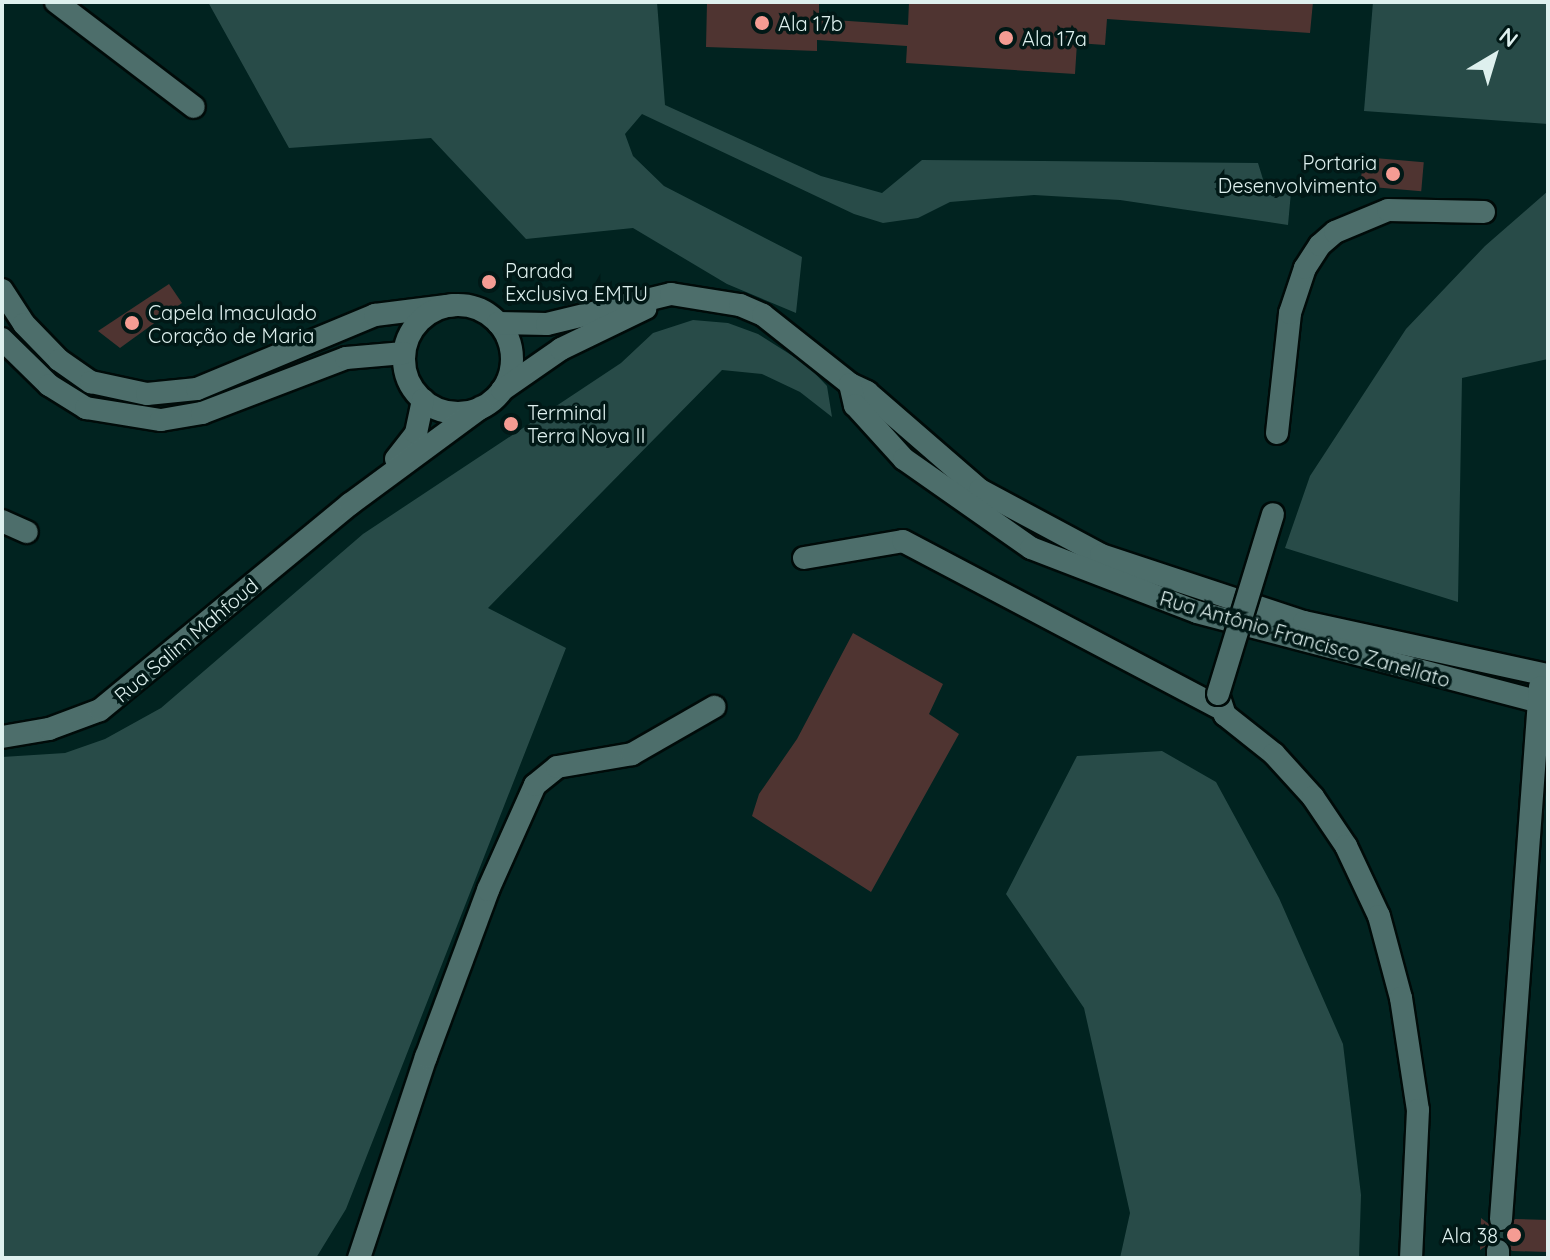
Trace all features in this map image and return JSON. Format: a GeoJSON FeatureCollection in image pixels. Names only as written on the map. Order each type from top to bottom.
{"type":"FeatureCollection","features":[{"type":"Feature","properties":{"kind":"street"},"geometry":{"type":"LineString","coordinates":[[56,2],[194,107]]}},
{"type":"Feature","properties":{"kind":"street"},"geometry":{"type":"LineString","coordinates":[[1277,433],[1290,313],[1305,268],[1320,245],[1335,232],[1388,210],[1484,212]]}},
{"type":"Feature","properties":{"kind":"street"},"geometry":{"type":"LineString","coordinates":[[2,290],[24,324],[59,360],[91,382],[147,394],[197,389],[375,315],[454,305],[478,309],[498,323],[511,356],[502,390]]}},
{"type":"Feature","properties":{"kind":"street"},"geometry":{"type":"LineString","coordinates":[[454,305],[420,320],[404,353],[411,387],[423,400],[451,412],[480,408],[561,349],[671,294]]}},
{"type":"Feature","properties":{"kind":"street","name":"Rua Antônio Francisco Zanellato"},"geometry":{"type":"LineString","coordinates":[[498,323],[547,324],[671,294],[763,315],[850,384],[855,405],[893,434],[980,490],[1101,555],[1304,622],[1545,674]]}},
{"type":"Feature","properties":{"kind":"street"},"geometry":{"type":"LineString","coordinates":[[2,339],[49,385],[86,408],[161,420],[202,413],[346,358],[404,353]]}},
{"type":"Feature","properties":{"kind":"street","name":"Rua Salim Mahfoud"},"geometry":{"type":"LineString","coordinates":[[350,504],[409,446],[423,400]]}},
{"type":"Feature","properties":{"kind":"street","name":"Rua Salim Mahfoud"},"geometry":{"type":"LineString","coordinates":[[2,737],[49,729],[100,710],[350,504],[480,408]]}},
{"type":"Feature","properties":{"kind":"street","name":"Rua Antônio Francisco Zanellato"},"geometry":{"type":"LineString","coordinates":[[893,434],[974,512],[1073,567],[1197,612],[1543,703]]}},
{"type":"Feature","properties":{"kind":"street"},"geometry":{"type":"LineString","coordinates":[[1219,701],[1273,514]]}},
{"type":"Feature","properties":{"kind":"street"},"geometry":{"type":"LineString","coordinates":[[2,521],[27,532]]}},
{"type":"Feature","properties":{"kind":"street"},"geometry":{"type":"LineString","coordinates":[[804,558],[890,540],[917,545],[1219,701],[1313,797],[1346,846],[1379,916],[1401,998],[1418,1110],[1411,1258]]}},
{"type":"Feature","properties":{"kind":"street"},"geometry":{"type":"LineString","coordinates":[[1501,1219],[1545,674]]}},
{"type":"Feature","properties":{"kind":"street"},"geometry":{"type":"LineString","coordinates":[[359,1258],[446,1001],[535,785],[557,767],[632,754],[714,707]]}},
{"type":"Feature","properties":{"kind":"shaded area"},"geometry":{"type":"Polygon","coordinates":[[[208,2],[657,2],[665,105],[821,176],[882,193],[922,160],[1258,163],[1266,189],[1291,192],[1288,225],[1120,200],[1034,195],[950,202],[918,218],[883,223],[854,214],[642,114],[625,134],[633,156],[664,186],[802,257],[796,313],[727,284],[633,228],[526,239],[431,138],[289,148],[208,2]]]}},
{"type":"Feature","properties":{"kind":"shaded area"},"geometry":{"type":"Polygon","coordinates":[[[1373,2],[1548,2],[1548,124],[1364,111],[1373,2]]]}},
{"type":"Feature","properties":{"kind":"shaded area"},"geometry":{"type":"Polygon","coordinates":[[[1548,191],[1548,359],[1462,378],[1458,602],[1285,548],[1310,476],[1406,329],[1485,246],[1548,191]]]}},
{"type":"Feature","properties":{"kind":"shaded area"},"geometry":{"type":"Polygon","coordinates":[[[693,320],[728,323],[758,334],[807,365],[827,386],[832,417],[800,392],[762,374],[722,370],[488,608],[566,648],[346,1209],[316,1258],[2,1258],[2,757],[65,753],[105,739],[161,708],[363,534],[621,363],[653,333],[693,320]]]}},
{"type":"Feature","properties":{"kind":"shaded area"},"geometry":{"type":"Polygon","coordinates":[[[1162,751],[1216,782],[1279,898],[1343,1044],[1361,1195],[1359,1258],[1120,1258],[1130,1213],[1084,1008],[1006,894],[1077,756],[1162,751]]]}},
{"type":"Feature","properties":{"kind":"building","name":"Ala 17a"},"geometry":{"type":"Polygon","coordinates":[[[707,2],[819,2],[819,19],[908,25],[909,2],[1313,2],[1310,33],[1107,19],[1105,45],[1077,43],[1075,74],[906,63],[907,46],[817,40],[817,51],[706,47],[707,2]]]}},
{"type":"Feature","properties":{"kind":"building","name":"Portaria Desenvolvimento"},"geometry":{"type":"Polygon","coordinates":[[[1363,157],[1424,162],[1421,191],[1360,186],[1363,157]]]}},
{"type":"Feature","properties":{"kind":"building","name":"Capela Imaculado Coração de Maria"},"geometry":{"type":"Polygon","coordinates":[[[169,284],[182,303],[120,348],[98,331],[169,284]]]}},
{"type":"Feature","properties":{"kind":"building"},"geometry":{"type":"Polygon","coordinates":[[[853,633],[943,684],[929,714],[959,734],[871,892],[752,816],[759,794],[797,739],[853,633]]]}},
{"type":"Feature","properties":{"kind":"building","name":"Ala 38"},"geometry":{"type":"Polygon","coordinates":[[[1481,1218],[1501,1233],[1515,1219],[1548,1220],[1548,1252],[1512,1251],[1499,1237],[1480,1250],[1481,1218]]]}},
{"type":"Feature","properties":{"kind":"tunnel"},"geometry":{"type":"LineString","coordinates":[[1498,1251],[1501,1219]]}},
{"type":"Feature","properties":{"kind":"place","name":"Ala 17b"},"geometry":{"type":"Point","coordinates":[762,23]}},
{"type":"Feature","properties":{"kind":"place","name":"Ala 17a"},"geometry":{"type":"Point","coordinates":[1006,38]}},
{"type":"Feature","properties":{"kind":"place","name":"Portaria Desenvolvimento"},"geometry":{"type":"Point","coordinates":[1393,174]}},
{"type":"Feature","properties":{"kind":"place","name":"Parada Exclusiva EMTU"},"geometry":{"type":"Point","coordinates":[489,282]}},
{"type":"Feature","properties":{"kind":"place","name":"Capela Imaculado Coração de Maria"},"geometry":{"type":"Point","coordinates":[132,323]}},
{"type":"Feature","properties":{"kind":"place","name":"Terminal Terra Nova II"},"geometry":{"type":"Point","coordinates":[511,424]}},
{"type":"Feature","properties":{"kind":"place","name":"Ala 38"},"geometry":{"type":"Point","coordinates":[1514,1235]}}]}
